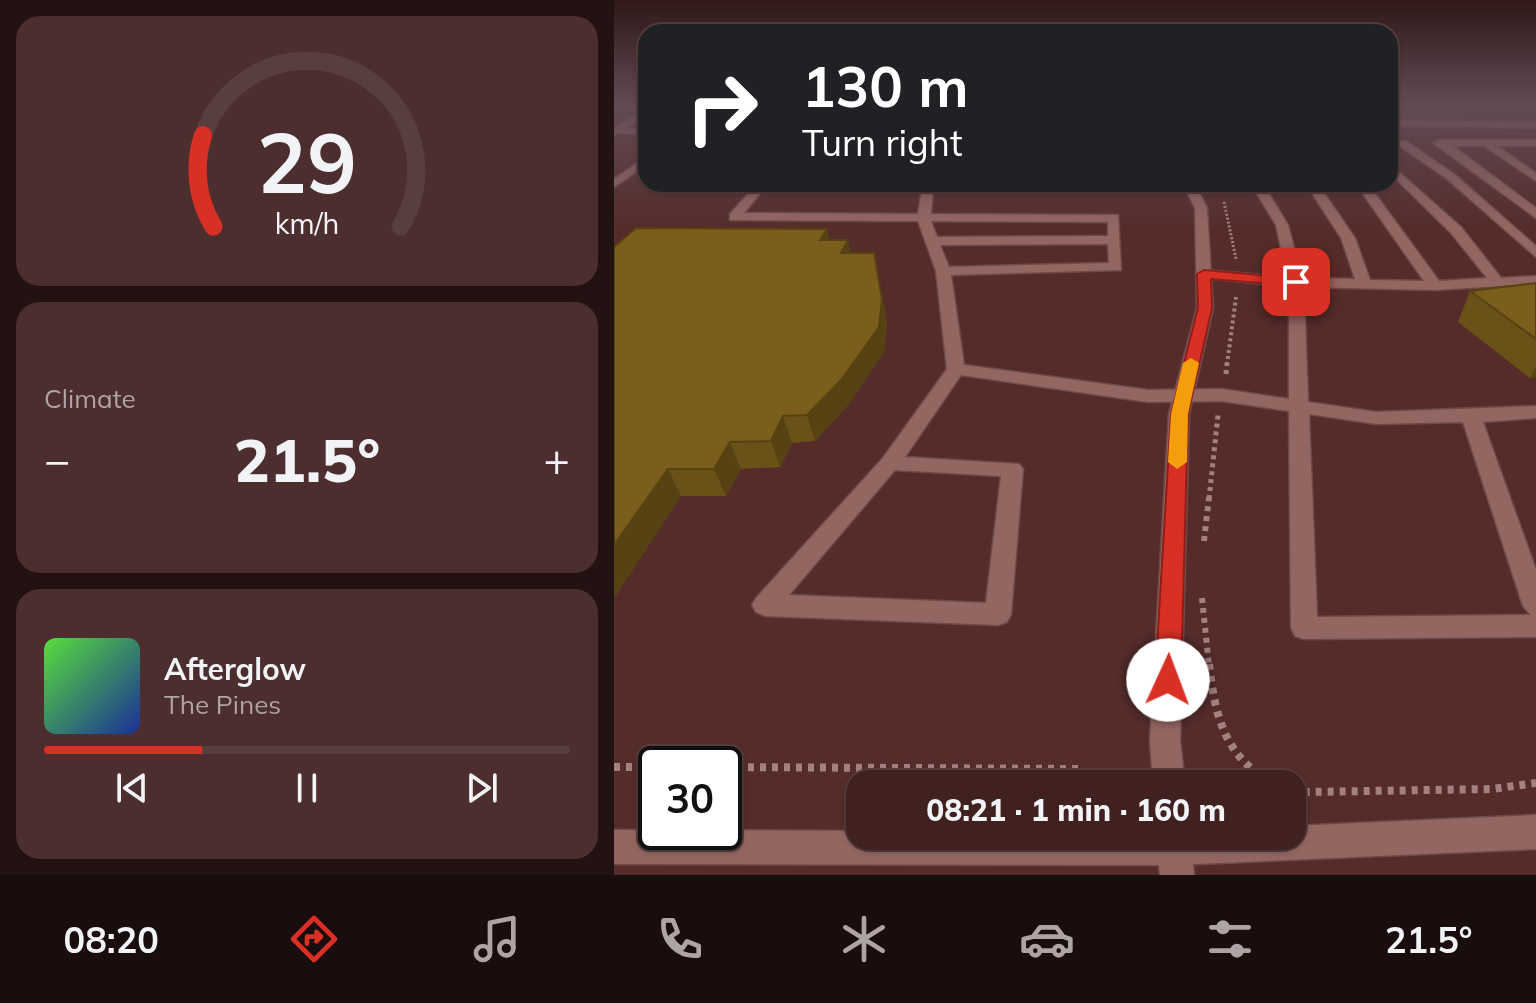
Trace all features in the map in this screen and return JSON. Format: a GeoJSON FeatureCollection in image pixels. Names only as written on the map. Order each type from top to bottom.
{"type":"FeatureCollection","features":[{"type":"Feature","properties":{"kind":"street"},"geometry":{"type":"LineString","coordinates":[[1402,147],[1450,176],[1536,253]]}},
{"type":"Feature","properties":{"kind":"street"},"geometry":{"type":"LineString","coordinates":[[1447,147],[1536,214]]}},
{"type":"Feature","properties":{"kind":"street"},"geometry":{"type":"LineString","coordinates":[[1491,147],[1536,178]]}},
{"type":"Feature","properties":{"kind":"street"},"geometry":{"type":"LineString","coordinates":[[614,184],[638,166]]}},
{"type":"Feature","properties":{"kind":"street"},"geometry":{"type":"LineString","coordinates":[[1398,175],[1456,230],[1498,283]]}},
{"type":"Feature","properties":{"kind":"street"},"geometry":{"type":"LineString","coordinates":[[756,192],[734,217],[1114,218],[1116,267],[943,271]]}},
{"type":"Feature","properties":{"kind":"street"},"geometry":{"type":"LineString","coordinates":[[890,463],[1012,469],[998,614],[765,605],[890,463],[956,369],[943,271],[924,216],[927,192]]}},
{"type":"Feature","properties":{"kind":"street"},"geometry":{"type":"LineString","coordinates":[[1168,770],[1165,740],[1179,414],[1205,308],[1201,208],[1193,192]]}},
{"type":"Feature","properties":{"kind":"street"},"geometry":{"type":"LineString","coordinates":[[1262,192],[1282,225],[1296,282],[1304,628],[1536,626]]}},
{"type":"Feature","properties":{"kind":"street"},"geometry":{"type":"LineString","coordinates":[[1317,192],[1348,238],[1364,284]]}},
{"type":"Feature","properties":{"kind":"street"},"geometry":{"type":"LineString","coordinates":[[1369,192],[1435,286]]}},
{"type":"Feature","properties":{"kind":"street"},"geometry":{"type":"LineString","coordinates":[[932,241],[1115,240]]}},
{"type":"Feature","properties":{"kind":"street"},"geometry":{"type":"LineString","coordinates":[[1204,274],[1296,282],[1435,286],[1536,280]]}},
{"type":"Feature","properties":{"kind":"street"},"geometry":{"type":"LineString","coordinates":[[956,369],[1148,396],[1222,395],[1376,418],[1536,412]]}},
{"type":"Feature","properties":{"kind":"street"},"geometry":{"type":"LineString","coordinates":[[1471,416],[1536,606]]}},
{"type":"Feature","properties":{"kind":"street"},"geometry":{"type":"LineString","coordinates":[[614,847],[1175,853],[1536,832]]}},
{"type":"Feature","properties":{"kind":"path"},"geometry":{"type":"LineString","coordinates":[[1203,552],[1212,448],[1235,319],[1237,275],[1225,205],[1219,195]]}},
{"type":"Feature","properties":{"kind":"path"},"geometry":{"type":"LineString","coordinates":[[1200,582],[1220,725],[1248,770]]}},
{"type":"Feature","properties":{"kind":"path"},"geometry":{"type":"LineString","coordinates":[[614,767],[638,767]]}},
{"type":"Feature","properties":{"kind":"path"},"geometry":{"type":"LineString","coordinates":[[742,767],[1082,770]]}},
{"type":"Feature","properties":{"kind":"path"},"geometry":{"type":"LineString","coordinates":[[1306,792],[1492,789],[1536,783]]}},
{"type":"Feature","properties":{"kind":"building"},"geometry":{"type":"Polygon","coordinates":[[[636,228],[827,229],[820,240],[848,240],[841,253],[874,253],[882,299],[879,327],[841,380],[807,415],[783,416],[771,441],[730,442],[714,469],[668,469],[614,545],[614,247],[636,228]]]}},
{"type":"Feature","properties":{"kind":"building"},"geometry":{"type":"Polygon","coordinates":[[[1536,283],[1536,339],[1470,291],[1536,283]]]}},
{"type":"Feature","properties":{"kind":"slow traffic"},"geometry":{"type":"LineString","coordinates":[[1177,462],[1179,414],[1191,363]]}},
{"type":"Feature","properties":{"kind":"route"},"geometry":{"type":"LineString","coordinates":[[1168,680],[1179,414],[1205,308],[1204,274],[1296,282]]}}]}
